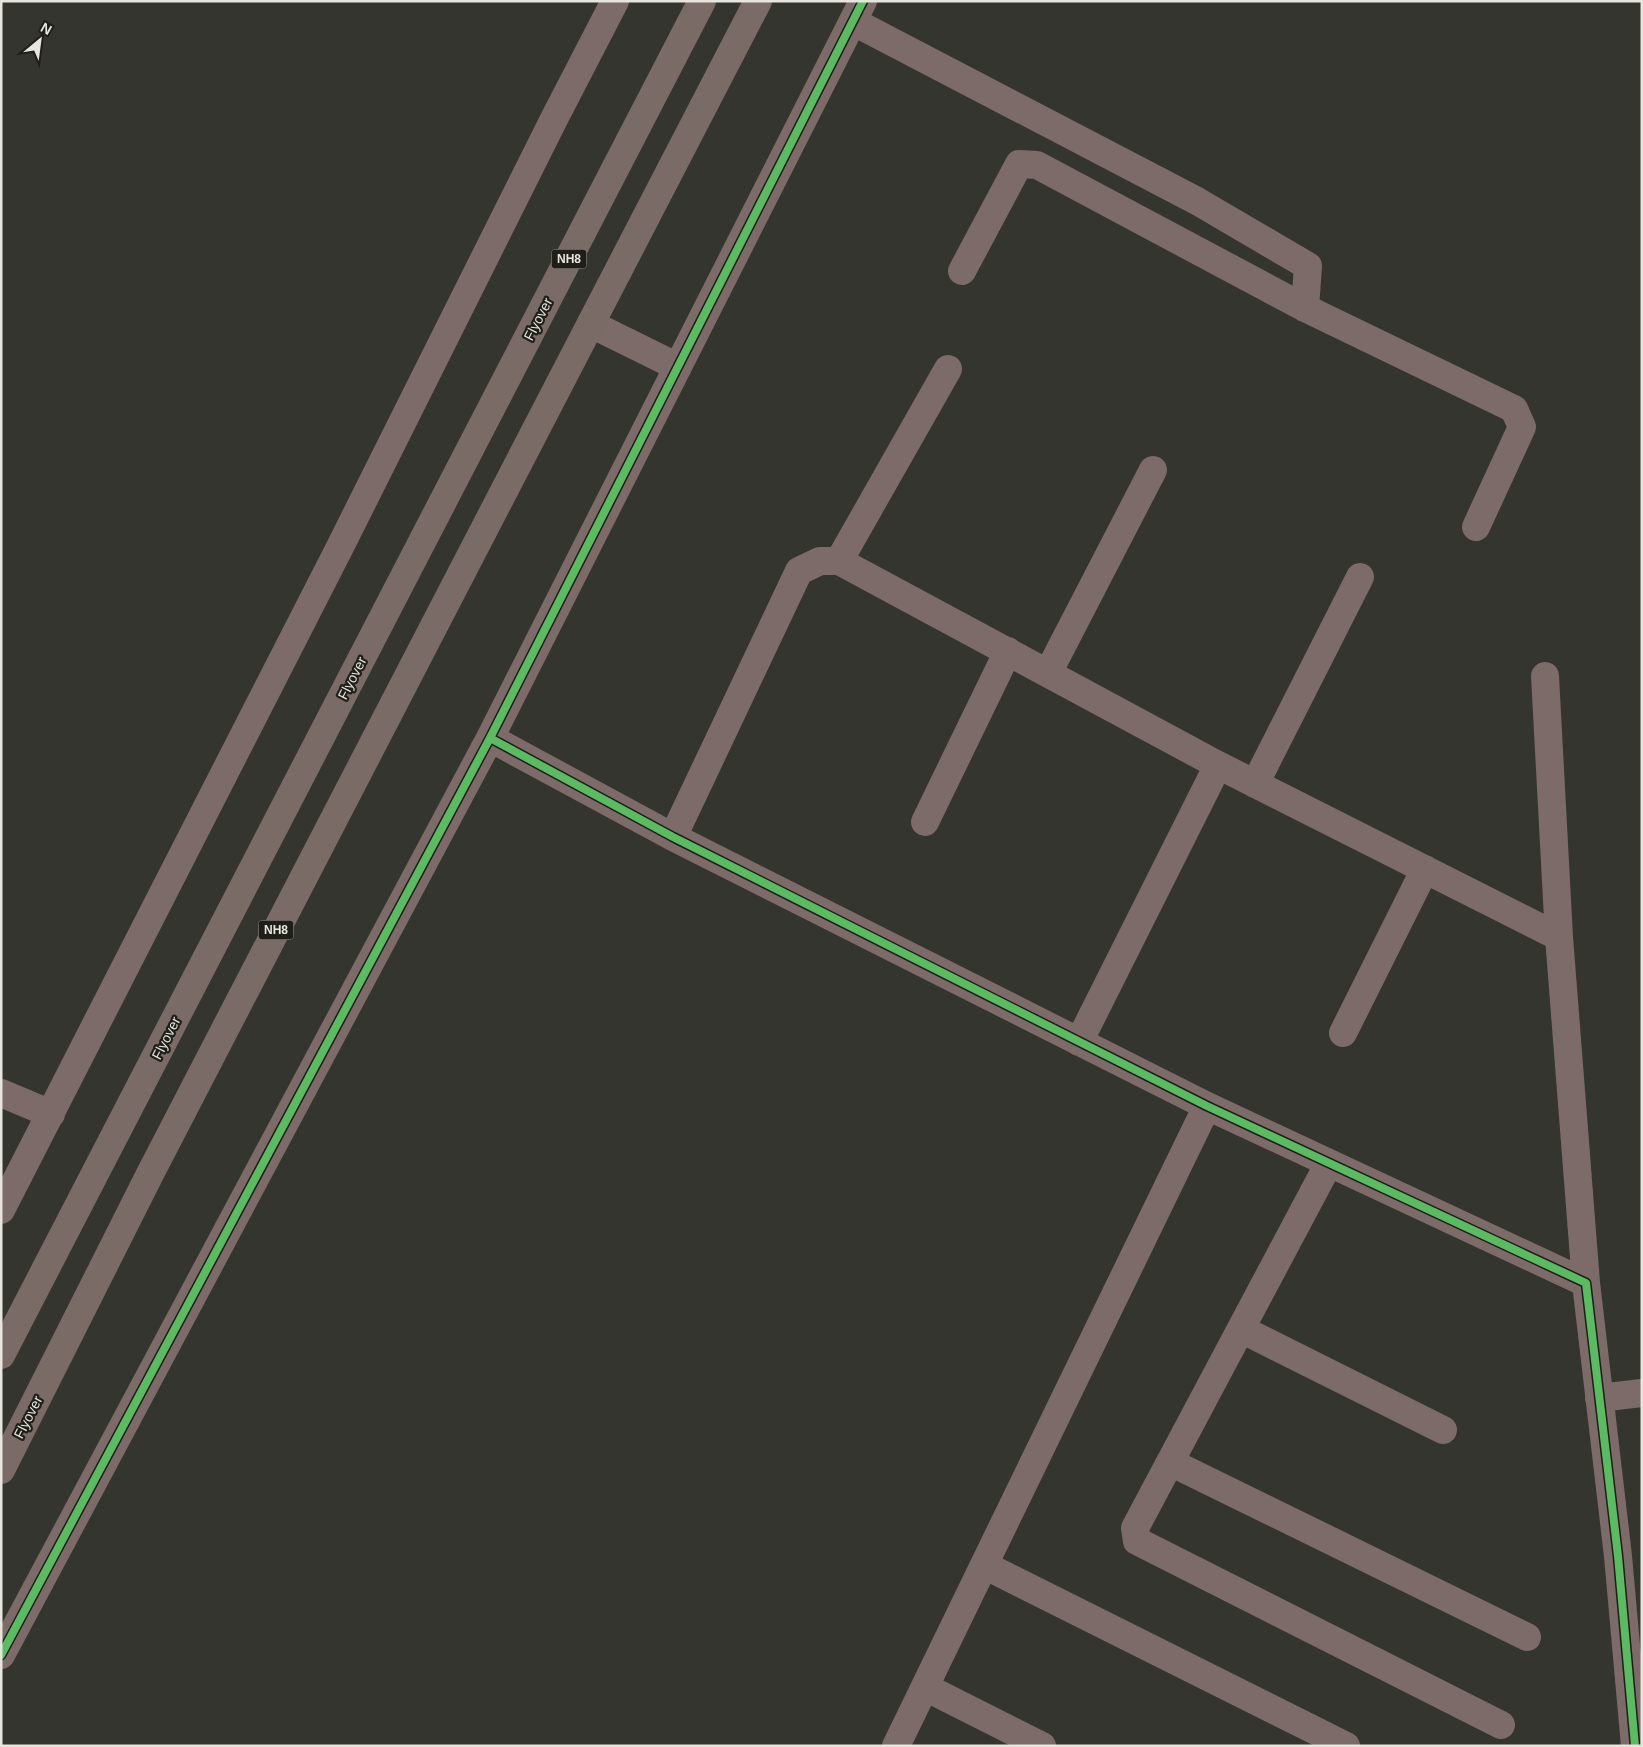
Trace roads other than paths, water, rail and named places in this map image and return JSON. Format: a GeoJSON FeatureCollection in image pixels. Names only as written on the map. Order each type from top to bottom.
{"type":"FeatureCollection","features":[{"type":"Feature","properties":{"kind":"main road","name":"Flyover"},"geometry":{"type":"LineString","coordinates":[[1,1355],[702,1]]}},
{"type":"Feature","properties":{"kind":"main road","name":"NH8"},"geometry":{"type":"LineString","coordinates":[[591,324],[758,1]]}},
{"type":"Feature","properties":{"kind":"main road","name":"Flyover"},"geometry":{"type":"LineString","coordinates":[[1,1470],[150,1172],[591,324]]}},
{"type":"Feature","properties":{"kind":"street"},"geometry":{"type":"LineString","coordinates":[[1,1210],[340,547],[549,128],[615,1]]}},
{"type":"Feature","properties":{"kind":"street"},"geometry":{"type":"LineString","coordinates":[[1,1655],[490,738],[858,12],[1135,169],[1197,201],[1308,266],[1305,308]]}},
{"type":"Feature","properties":{"kind":"street"},"geometry":{"type":"LineString","coordinates":[[962,271],[1019,164],[1037,165],[1305,308],[1514,409],[1522,427],[1476,527]]}},
{"type":"Feature","properties":{"kind":"street"},"geometry":{"type":"LineString","coordinates":[[1118,207],[1135,169]]}},
{"type":"Feature","properties":{"kind":"street"},"geometry":{"type":"LineString","coordinates":[[591,324],[678,368]]}},
{"type":"Feature","properties":{"kind":"street"},"geometry":{"type":"LineString","coordinates":[[839,561],[948,368]]}},
{"type":"Feature","properties":{"kind":"street"},"geometry":{"type":"LineString","coordinates":[[1048,673],[1153,470]]}},
{"type":"Feature","properties":{"kind":"street"},"geometry":{"type":"LineString","coordinates":[[673,837],[799,571],[820,562],[839,561],[1218,765],[1559,936]]}},
{"type":"Feature","properties":{"kind":"street"},"geometry":{"type":"LineString","coordinates":[[1255,784],[1360,577]]}},
{"type":"Feature","properties":{"kind":"street"},"geometry":{"type":"LineString","coordinates":[[925,822],[1008,652]]}},
{"type":"Feature","properties":{"kind":"street"},"geometry":{"type":"LineString","coordinates":[[1545,676],[1559,936],[1586,1283],[1618,1556],[1635,1746]]}},
{"type":"Feature","properties":{"kind":"street"},"geometry":{"type":"LineString","coordinates":[[490,738],[673,837],[1207,1106],[1586,1283]]}},
{"type":"Feature","properties":{"kind":"street"},"geometry":{"type":"LineString","coordinates":[[1079,1042],[1218,765]]}},
{"type":"Feature","properties":{"kind":"street"},"geometry":{"type":"LineString","coordinates":[[1343,1033],[1425,869]]}},
{"type":"Feature","properties":{"kind":"street"},"geometry":{"type":"LineString","coordinates":[[1,1093],[51,1114]]}},
{"type":"Feature","properties":{"kind":"street"},"geometry":{"type":"LineString","coordinates":[[896,1746],[1207,1106]]}},
{"type":"Feature","properties":{"kind":"street"},"geometry":{"type":"LineString","coordinates":[[1329,1163],[1136,1528],[1137,1541],[1502,1726]]}},
{"type":"Feature","properties":{"kind":"street"},"geometry":{"type":"LineString","coordinates":[[1241,1329],[1443,1430]]}},
{"type":"Feature","properties":{"kind":"street"},"geometry":{"type":"LineString","coordinates":[[1600,1398],[1642,1393]]}},
{"type":"Feature","properties":{"kind":"street"},"geometry":{"type":"LineString","coordinates":[[1170,1462],[1527,1637]]}},
{"type":"Feature","properties":{"kind":"street"},"geometry":{"type":"LineString","coordinates":[[984,1565],[1346,1746]]}},
{"type":"Feature","properties":{"kind":"street"},"geometry":{"type":"LineString","coordinates":[[925,1687],[1042,1746]]}}]}
